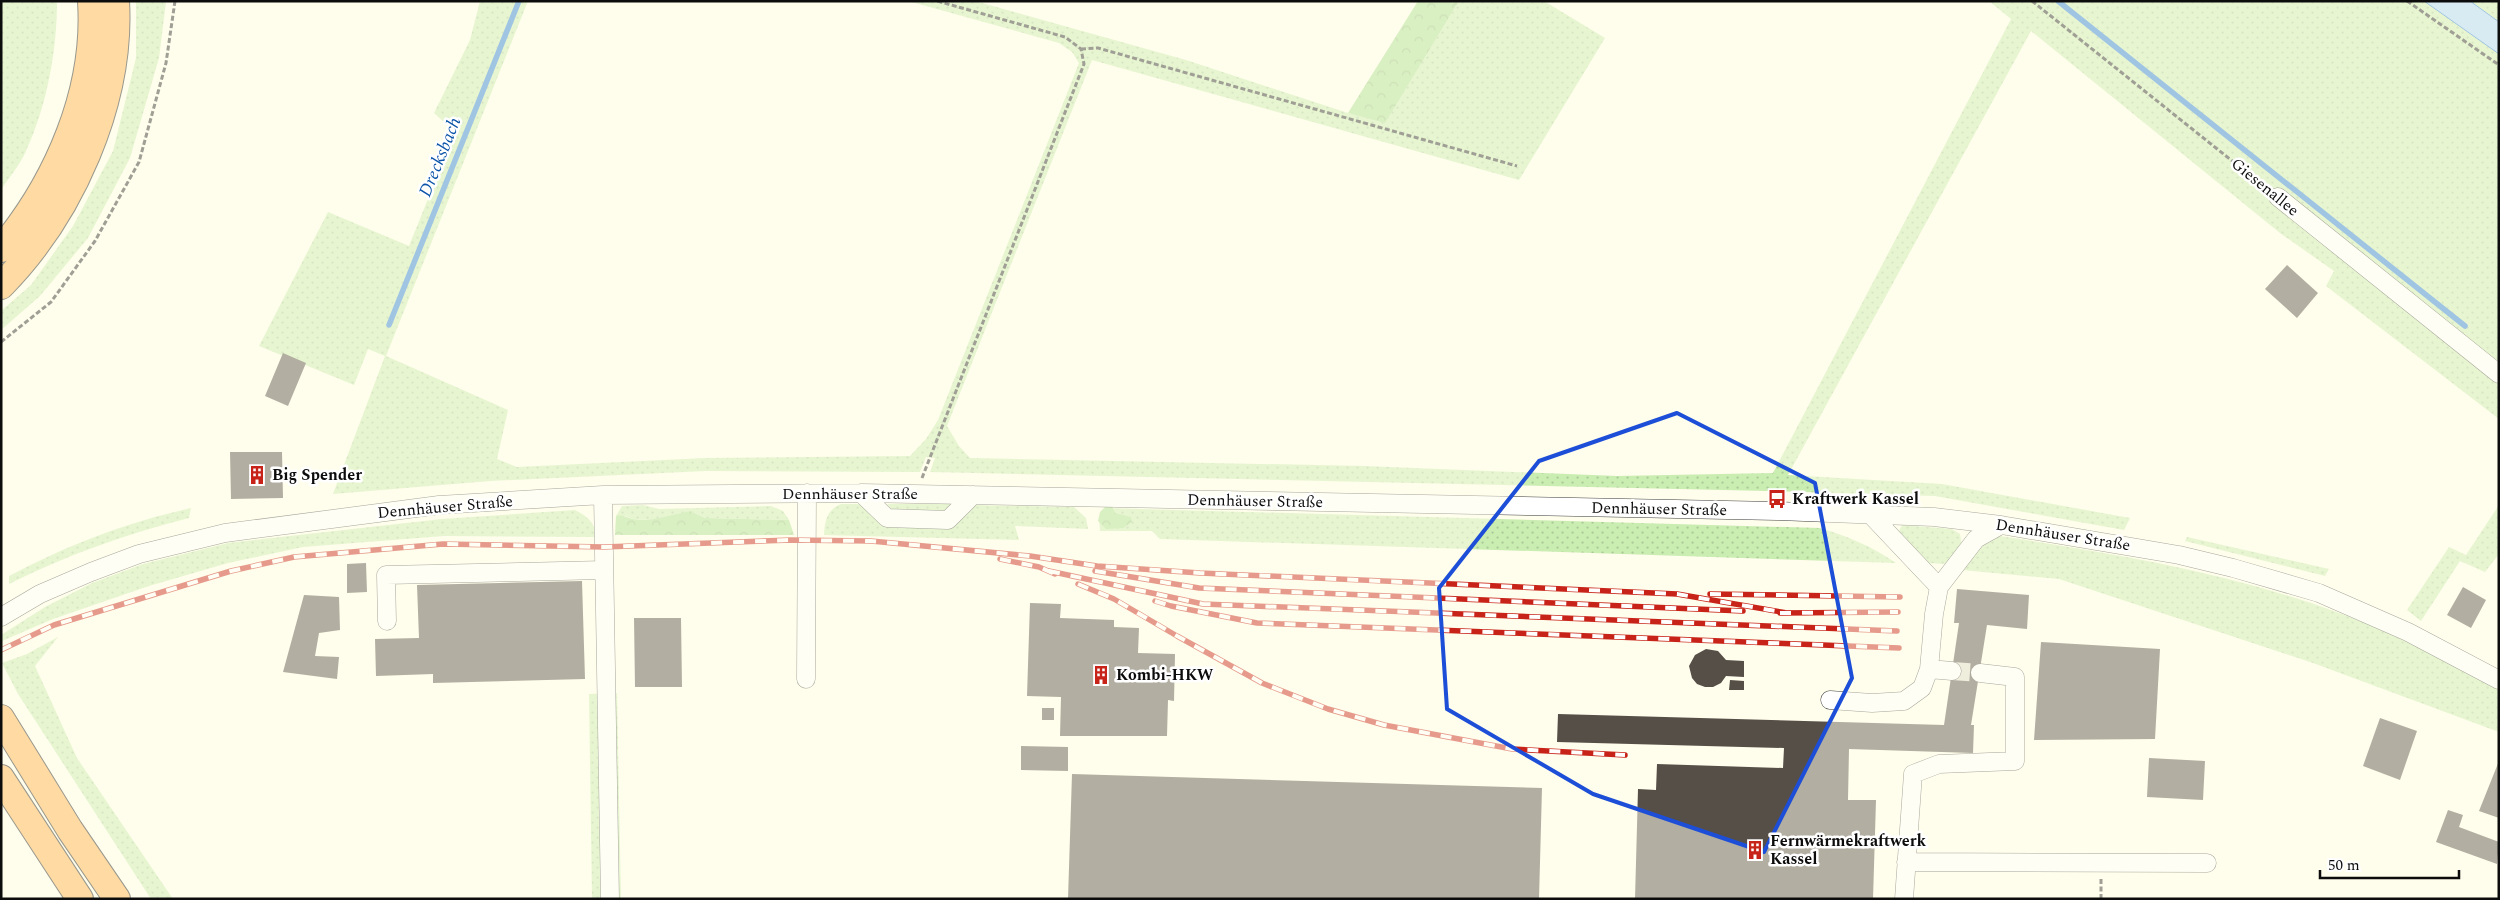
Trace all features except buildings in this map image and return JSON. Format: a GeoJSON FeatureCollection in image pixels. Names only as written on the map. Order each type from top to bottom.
{"type":"FeatureCollection","features":[{"type":"Feature","properties":{"kind":"highway"},"geometry":{"type":"LineString","coordinates":[[1,249],[34,205],[50,178],[70,131],[84,79],[90,45],[91,1]]}},
{"type":"Feature","properties":{"kind":"highway"},"geometry":{"type":"LineString","coordinates":[[1,286],[16,271],[44,234],[66,200],[84,166],[98,124],[109,81],[114,45],[116,1]]}},
{"type":"Feature","properties":{"kind":"highway"},"geometry":{"type":"LineString","coordinates":[[1,718],[70,830],[117,899]]}},
{"type":"Feature","properties":{"kind":"highway"},"geometry":{"type":"LineString","coordinates":[[1,778],[80,899]]}},
{"type":"Feature","properties":{"kind":"street","name":"Giesenallee"},"geometry":{"type":"LineString","coordinates":[[2278,197],[2499,374]]}},
{"type":"Feature","properties":{"kind":"street"},"geometry":{"type":"LineString","coordinates":[[806,679],[807,493]]}},
{"type":"Feature","properties":{"kind":"street","name":"Dennhäuser Straße"},"geometry":{"type":"LineString","coordinates":[[1,617],[40,594],[99,569],[139,554],[225,533],[439,505],[603,495],[861,493],[1870,514],[2001,525],[2179,555],[2233,568],[2319,593],[2408,632],[2499,680]]}},
{"type":"Feature","properties":{"kind":"street"},"geometry":{"type":"LineString","coordinates":[[861,493],[887,518],[930,520],[948,520],[973,496]]}},
{"type":"Feature","properties":{"kind":"street"},"geometry":{"type":"LineString","coordinates":[[603,495],[610,899]]}},
{"type":"Feature","properties":{"kind":"street"},"geometry":{"type":"LineString","coordinates":[[1870,514],[1939,587]]}},
{"type":"Feature","properties":{"kind":"street"},"geometry":{"type":"LineString","coordinates":[[1830,700],[1872,703],[1904,701],[1922,688],[1928,669],[1939,587],[1976,539],[2001,525]]}},
{"type":"Feature","properties":{"kind":"street"},"geometry":{"type":"LineString","coordinates":[[387,621],[386,575],[604,570]]}},
{"type":"Feature","properties":{"kind":"street"},"geometry":{"type":"LineString","coordinates":[[1928,669],[1952,672]]}},
{"type":"Feature","properties":{"kind":"street"},"geometry":{"type":"LineString","coordinates":[[1904,899],[1914,774],[1939,764],[2015,762],[2015,677],[1980,673]]}},
{"type":"Feature","properties":{"kind":"street"},"geometry":{"type":"LineString","coordinates":[[1906,862],[2207,863]]}},
{"type":"Feature","properties":{"kind":"path"},"geometry":{"type":"LineString","coordinates":[[1,342],[51,302],[94,242],[139,162],[166,62],[175,1]]}},
{"type":"Feature","properties":{"kind":"path"},"geometry":{"type":"LineString","coordinates":[[937,1],[1065,38],[1081,49],[1098,48],[1517,166]]}},
{"type":"Feature","properties":{"kind":"path","name":"Giesenallee"},"geometry":{"type":"LineString","coordinates":[[2032,1],[2278,197]]}},
{"type":"Feature","properties":{"kind":"path"},"geometry":{"type":"LineString","coordinates":[[2407,1],[2499,65]]}},
{"type":"Feature","properties":{"kind":"path"},"geometry":{"type":"LineString","coordinates":[[916,494],[1084,64],[1081,49]]}},
{"type":"Feature","properties":{"kind":"highlighted area"},"geometry":{"type":"Polygon","coordinates":[[[1677,413],[1815,483],[1852,678],[1764,852],[1593,794],[1447,709],[1439,588],[1539,461],[1677,413]]]}},
{"type":"Feature","properties":{"kind":"green space"},"geometry":{"type":"Polygon","coordinates":[[[1,1],[57,1],[57,20],[53,58],[40,115],[24,156],[1,190],[1,1]]]}},
{"type":"Feature","properties":{"kind":"green space"},"geometry":{"type":"Polygon","coordinates":[[[136,1],[166,2],[159,58],[130,158],[88,238],[40,296],[1,330],[1,311],[31,285],[73,226],[113,151],[136,58],[136,1]]]}},
{"type":"Feature","properties":{"kind":"green space"},"geometry":{"type":"Polygon","coordinates":[[[480,1],[528,1],[386,356],[508,410],[497,459],[517,467],[706,458],[910,456],[926,439],[938,420],[1079,63],[1072,52],[1059,43],[908,1],[975,1],[1186,60],[1348,113],[1385,122],[1459,1],[1544,1],[1605,38],[1519,180],[1092,60],[947,426],[959,446],[970,458],[1364,466],[1617,476],[1773,473],[2011,19],[1989,1],[2499,1],[2499,419],[2326,286],[2334,271],[2280,233],[2031,31],[1788,475],[1942,484],[2130,518],[2124,530],[1935,496],[930,472],[935,458],[926,457],[920,472],[705,471],[490,481],[333,494],[385,356],[368,349],[354,385],[259,346],[328,212],[409,246],[455,132],[434,113],[470,40],[480,1]]]}},
{"type":"Feature","properties":{"kind":"green space"},"geometry":{"type":"Polygon","coordinates":[[[1418,1],[1459,1],[1385,123],[1348,113],[1418,1]]]}},
{"type":"Feature","properties":{"kind":"green space"},"geometry":{"type":"Polygon","coordinates":[[[841,504],[859,504],[886,525],[973,505],[1074,507],[1086,518],[1088,529],[1015,526],[1019,540],[824,535],[825,525],[830,512],[841,504]]]}},
{"type":"Feature","properties":{"kind":"green space"},"geometry":{"type":"Polygon","coordinates":[[[887,504],[952,504],[942,515],[897,515],[887,504]]]}},
{"type":"Feature","properties":{"kind":"green space"},"geometry":{"type":"Polygon","coordinates":[[[643,505],[659,509],[771,506],[783,511],[789,520],[705,518],[690,511],[665,519],[635,520],[626,516],[616,516],[622,506],[643,505]]]}},
{"type":"Feature","properties":{"kind":"green space"},"geometry":{"type":"Polygon","coordinates":[[[2499,505],[2499,554],[2485,572],[2460,561],[2421,621],[2407,610],[2449,547],[2466,555],[2499,505]]]}},
{"type":"Feature","properties":{"kind":"green space"},"geometry":{"type":"Polygon","coordinates":[[[1106,506],[1112,506],[1115,513],[1131,517],[1132,522],[1123,528],[1106,529],[1098,521],[1100,512],[1106,506]]]}},
{"type":"Feature","properties":{"kind":"green space"},"geometry":{"type":"Polygon","coordinates":[[[191,508],[189,518],[97,546],[9,584],[9,576],[76,544],[143,520],[191,508]]]}},
{"type":"Feature","properties":{"kind":"green space"},"geometry":{"type":"Polygon","coordinates":[[[1105,508],[1819,528],[1859,542],[1896,563],[1160,539],[1152,531],[1100,531],[1099,518],[1105,508]]]}},
{"type":"Feature","properties":{"kind":"green space"},"geometry":{"type":"Polygon","coordinates":[[[575,510],[590,520],[596,537],[444,536],[303,547],[228,563],[149,586],[53,619],[2,641],[1,635],[45,607],[92,583],[143,564],[228,543],[442,519],[575,510]]]}},
{"type":"Feature","properties":{"kind":"green space"},"geometry":{"type":"Polygon","coordinates":[[[690,511],[705,518],[789,520],[794,535],[615,535],[616,516],[646,520],[690,511]]]}},
{"type":"Feature","properties":{"kind":"green space"},"geometry":{"type":"Polygon","coordinates":[[[1902,525],[1952,529],[1960,534],[1962,547],[1945,564],[1927,563],[1897,535],[1902,525]]]}},
{"type":"Feature","properties":{"kind":"green space"},"geometry":{"type":"Polygon","coordinates":[[[2000,536],[2159,563],[2237,581],[2314,604],[2361,621],[2433,654],[2499,690],[2499,732],[2313,663],[2059,579],[1962,570],[1983,545],[2000,536]]]}},
{"type":"Feature","properties":{"kind":"green space"},"geometry":{"type":"Polygon","coordinates":[[[2187,537],[2329,569],[2325,576],[2185,541],[2187,537]]]}},
{"type":"Feature","properties":{"kind":"green space"},"geometry":{"type":"Polygon","coordinates":[[[58,637],[35,666],[77,758],[173,899],[151,899],[18,694],[2,663],[27,654],[58,637]]]}},
{"type":"Feature","properties":{"kind":"green space"},"geometry":{"type":"Polygon","coordinates":[[[617,693],[621,899],[592,899],[589,694],[617,693]]]}},
{"type":"Feature","properties":{"kind":"water"},"geometry":{"type":"Polygon","coordinates":[[[2424,1],[2470,1],[2499,22],[2499,54],[2424,1]]]}},
{"type":"Feature","properties":{"kind":"waterway","name":"Drecksbach"},"geometry":{"type":"LineString","coordinates":[[389,325],[519,1]]}},
{"type":"Feature","properties":{"kind":"waterway"},"geometry":{"type":"LineString","coordinates":[[2058,1],[2465,326]]}},
{"type":"Feature","properties":{"kind":"tunnel"},"geometry":{"type":"LineString","coordinates":[[1952,671],[1980,673]]}},
{"type":"Feature","properties":{"kind":"railway"},"geometry":{"type":"LineString","coordinates":[[1,650],[54,625],[231,571],[294,557],[443,544],[604,547],[791,540],[871,541],[1030,556],[1097,566],[1200,573],[1677,594],[1787,613]]}},
{"type":"Feature","properties":{"kind":"railway"},"geometry":{"type":"LineString","coordinates":[[1000,559],[1039,567],[1055,574]]}},
{"type":"Feature","properties":{"kind":"railway"},"geometry":{"type":"LineString","coordinates":[[1049,571],[1203,604],[1897,631]]}},
{"type":"Feature","properties":{"kind":"railway"},"geometry":{"type":"LineString","coordinates":[[1095,571],[1199,588],[1743,611]]}},
{"type":"Feature","properties":{"kind":"railway"},"geometry":{"type":"LineString","coordinates":[[1078,584],[1114,599],[1262,683],[1328,709],[1384,725],[1512,749],[1625,755]]}},
{"type":"Feature","properties":{"kind":"railway"},"geometry":{"type":"LineString","coordinates":[[1710,594],[1900,597]]}},
{"type":"Feature","properties":{"kind":"railway"},"geometry":{"type":"LineString","coordinates":[[1155,601],[1171,606],[1257,623],[1899,648]]}},
{"type":"Feature","properties":{"kind":"railway"},"geometry":{"type":"LineString","coordinates":[[1780,613],[1898,612]]}},
{"type":"Feature","properties":{"kind":"place","name":"Big Spender"},"geometry":{"type":"Point","coordinates":[257,475]}},
{"type":"Feature","properties":{"kind":"place","name":"Kraftwerk Kassel"},"geometry":{"type":"Point","coordinates":[1777,499]}},
{"type":"Feature","properties":{"kind":"place","name":"Kombi-HKW"},"geometry":{"type":"Point","coordinates":[1101,675]}},
{"type":"Feature","properties":{"kind":"place","name":"Fernwärmekraftwerk Kassel"},"geometry":{"type":"Point","coordinates":[1755,850]}}]}
